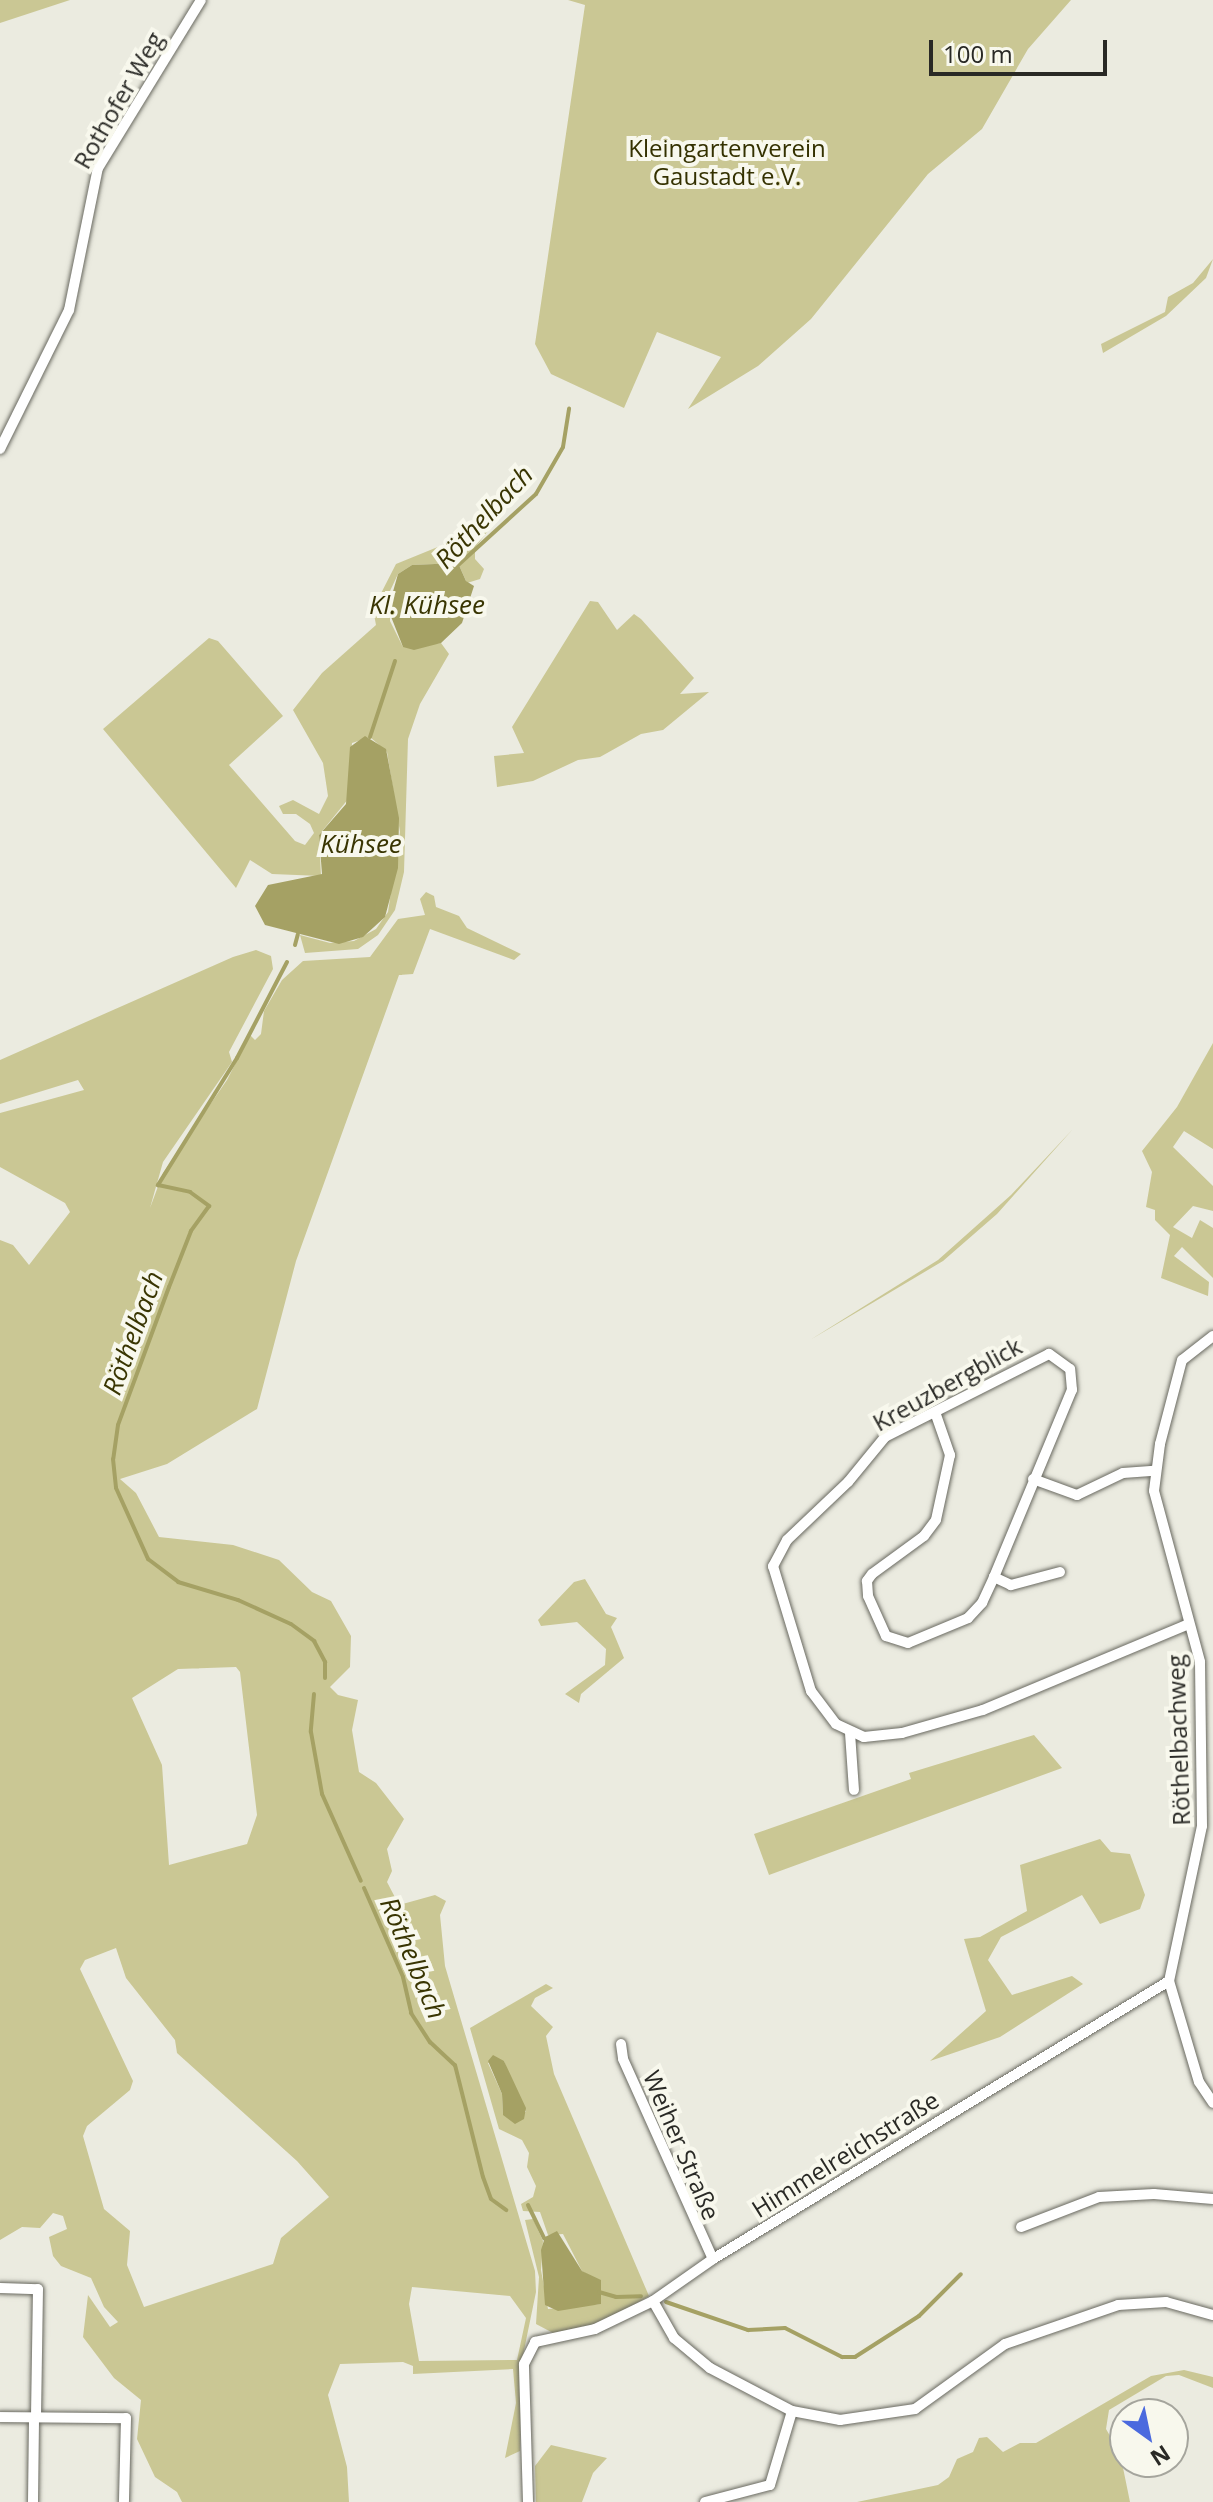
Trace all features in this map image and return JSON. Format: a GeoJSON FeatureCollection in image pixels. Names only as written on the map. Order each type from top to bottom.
{"type":"FeatureCollection","features":[{"type":"Feature","properties":{"kind":"street","name":"Rothofer Weg"},"geometry":{"type":"LineString","coordinates":[[0,449],[69,310],[98,168],[201,0]]}},
{"type":"Feature","properties":{"kind":"street","name":"Röthelbachweg"},"geometry":{"type":"LineString","coordinates":[[1211,1337],[1182,1360],[1154,1471],[1157,1516],[1200,1662],[1202,1826],[1169,1981],[1199,2082],[1213,2103]]}},
{"type":"Feature","properties":{"kind":"street","name":"Kreuzbergblick"},"geometry":{"type":"LineString","coordinates":[[850,1733],[829,1718],[811,1691],[776,1591],[774,1560],[885,1437],[1040,1356],[1057,1356],[1070,1369],[1073,1386],[1033,1479]]}},
{"type":"Feature","properties":{"kind":"street"},"geometry":{"type":"LineString","coordinates":[[935,1412],[950,1455],[936,1520],[924,1536],[872,1574],[865,1588],[886,1636],[908,1643],[968,1618],[982,1603],[1033,1479],[1077,1495],[1123,1473],[1154,1471]]}},
{"type":"Feature","properties":{"kind":"street"},"geometry":{"type":"LineString","coordinates":[[994,1577],[1011,1585],[1060,1572]]}},
{"type":"Feature","properties":{"kind":"street"},"geometry":{"type":"LineString","coordinates":[[854,1790],[850,1733],[864,1737],[902,1733],[983,1710],[1189,1624]]}},
{"type":"Feature","properties":{"kind":"street","name":"Himmelreichstraße"},"geometry":{"type":"LineString","coordinates":[[528,2502],[524,2364],[535,2342],[595,2329],[653,2301],[713,2259],[1169,1981]]}},
{"type":"Feature","properties":{"kind":"street","name":"Weiher Straße"},"geometry":{"type":"LineString","coordinates":[[621,2044],[629,2073],[713,2259]]}},
{"type":"Feature","properties":{"kind":"street"},"geometry":{"type":"LineString","coordinates":[[1021,2227],[1099,2197],[1154,2194],[1213,2199]]}},
{"type":"Feature","properties":{"kind":"street"},"geometry":{"type":"LineString","coordinates":[[0,2288],[38,2289],[33,2502]]}},
{"type":"Feature","properties":{"kind":"street"},"geometry":{"type":"LineString","coordinates":[[653,2301],[674,2338],[695,2358],[792,2411],[861,2420],[915,2409],[1005,2344],[1118,2305],[1166,2302],[1213,2315]]}},
{"type":"Feature","properties":{"kind":"street"},"geometry":{"type":"LineString","coordinates":[[705,2502],[770,2485],[792,2411]]}},
{"type":"Feature","properties":{"kind":"street"},"geometry":{"type":"LineString","coordinates":[[0,2417],[126,2418],[124,2502]]}},
{"type":"Feature","properties":{"kind":"green space"},"geometry":{"type":"Polygon","coordinates":[[[0,0],[70,0],[0,23],[0,0]]]}},
{"type":"Feature","properties":{"kind":"green space","name":"Kleingartenverein Gaustadt e.V."},"geometry":{"type":"Polygon","coordinates":[[[568,0],[1071,0],[1028,49],[982,129],[928,174],[811,319],[758,366],[688,409],[721,357],[657,332],[624,408],[551,374],[535,344],[585,5],[568,0]]]}},
{"type":"Feature","properties":{"kind":"green space"},"geometry":{"type":"Polygon","coordinates":[[[1213,259],[1206,278],[1166,316],[1103,353],[1101,344],[1165,312],[1168,297],[1193,283],[1213,259]]]}},
{"type":"Feature","properties":{"kind":"green space"},"geometry":{"type":"Polygon","coordinates":[[[502,488],[507,493],[498,517],[475,548],[475,559],[484,569],[480,579],[467,583],[458,563],[412,565],[398,574],[390,591],[390,621],[403,647],[441,643],[449,654],[420,704],[408,739],[404,872],[395,910],[378,935],[358,949],[305,953],[300,935],[330,943],[354,941],[376,929],[388,912],[400,832],[387,752],[370,737],[352,743],[349,798],[319,835],[321,876],[272,874],[250,860],[236,888],[103,729],[209,638],[218,641],[283,716],[229,765],[295,841],[305,845],[314,833],[310,824],[296,814],[283,814],[279,806],[293,800],[319,814],[328,796],[323,763],[293,710],[322,673],[376,625],[373,609],[396,564],[450,542],[491,506],[502,488]]]}},
{"type":"Feature","properties":{"kind":"green space"},"geometry":{"type":"Polygon","coordinates":[[[590,601],[598,602],[617,630],[634,614],[641,619],[694,678],[680,694],[709,692],[663,730],[641,734],[600,757],[578,760],[533,781],[497,787],[494,756],[524,753],[512,727],[590,601]]]}},
{"type":"Feature","properties":{"kind":"green space"},"geometry":{"type":"Polygon","coordinates":[[[426,892],[434,896],[436,907],[459,916],[467,928],[521,954],[514,960],[430,929],[413,974],[399,975],[296,1261],[257,1409],[167,1464],[120,1479],[136,1493],[159,1537],[233,1545],[279,1560],[312,1592],[331,1601],[351,1636],[350,1667],[330,1687],[338,1695],[358,1700],[352,1730],[359,1772],[376,1783],[404,1819],[387,1849],[392,1871],[387,1882],[399,1905],[435,1895],[446,1901],[440,1915],[445,1966],[535,2271],[536,2292],[522,2360],[520,2451],[505,2458],[516,2403],[513,2369],[413,2374],[413,2366],[403,2362],[340,2364],[328,2395],[347,2467],[349,2502],[182,2502],[177,2492],[155,2477],[137,2439],[141,2400],[114,2378],[83,2337],[88,2295],[110,2327],[118,2322],[104,2307],[91,2278],[61,2266],[53,2256],[49,2237],[67,2229],[63,2216],[53,2213],[40,2228],[22,2227],[0,2240],[0,1240],[13,1245],[29,1265],[70,1212],[65,1203],[0,1167],[0,1113],[84,1090],[78,1080],[0,1104],[0,1060],[233,957],[256,950],[271,956],[273,969],[229,1052],[232,1062],[163,1162],[150,1208],[163,1173],[227,1080],[250,1035],[255,1040],[261,1034],[264,1011],[282,980],[303,961],[370,957],[398,919],[425,915],[420,899],[426,892]],[[236,1667],[178,1669],[132,1698],[162,1765],[169,1865],[247,1844],[257,1815],[240,1672],[236,1667]],[[116,1948],[85,1960],[80,1969],[133,2081],[130,2090],[87,2126],[83,2136],[104,2209],[130,2231],[127,2265],[144,2307],[273,2264],[281,2238],[329,2197],[297,2161],[177,2053],[175,2040],[126,1978],[116,1948]],[[412,2287],[409,2304],[419,2361],[517,2360],[526,2318],[510,2296],[412,2287]]]}},
{"type":"Feature","properties":{"kind":"green space"},"geometry":{"type":"Polygon","coordinates":[[[1213,1043],[1213,1149],[1184,1131],[1173,1147],[1213,1186],[1213,1211],[1193,1206],[1173,1227],[1192,1238],[1200,1220],[1213,1228],[1213,1278],[1182,1247],[1174,1256],[1209,1282],[1208,1296],[1161,1278],[1170,1235],[1155,1220],[1155,1210],[1146,1207],[1152,1172],[1142,1151],[1177,1107],[1213,1043]]]}},
{"type":"Feature","properties":{"kind":"green space"},"geometry":{"type":"Polygon","coordinates":[[[1073,1129],[997,1214],[943,1261],[810,1340],[938,1260],[1011,1195],[1073,1129]]]}},
{"type":"Feature","properties":{"kind":"green space"},"geometry":{"type":"Polygon","coordinates":[[[585,1579],[606,1614],[617,1618],[611,1627],[624,1658],[581,1694],[579,1703],[565,1694],[605,1665],[606,1649],[577,1622],[541,1626],[538,1620],[574,1582],[585,1579]]]}},
{"type":"Feature","properties":{"kind":"green space"},"geometry":{"type":"Polygon","coordinates":[[[1034,1735],[1062,1768],[769,1875],[754,1834],[911,1779],[909,1773],[1034,1735]]]}},
{"type":"Feature","properties":{"kind":"green space"},"geometry":{"type":"Polygon","coordinates":[[[1100,1839],[1111,1852],[1130,1854],[1145,1895],[1140,1909],[1100,1924],[1082,1895],[1001,1937],[988,1960],[1012,1995],[1072,1976],[1083,1984],[1000,2037],[930,2061],[986,2011],[964,1939],[980,1937],[1027,1911],[1020,1865],[1100,1839]]]}},
{"type":"Feature","properties":{"kind":"green space"},"geometry":{"type":"Polygon","coordinates":[[[546,1984],[553,1988],[535,1998],[531,2006],[553,2027],[546,2036],[554,2074],[649,2296],[602,2323],[555,2334],[536,2324],[539,2277],[525,2220],[533,2219],[543,2241],[541,2270],[548,2309],[601,2304],[601,2283],[582,2271],[563,2234],[548,2235],[540,2212],[523,2211],[521,2204],[533,2197],[536,2186],[527,2167],[529,2153],[522,2140],[499,2129],[470,2028],[546,1984]],[[504,2061],[488,2063],[502,2094],[503,2115],[526,2112],[504,2061]]]}},
{"type":"Feature","properties":{"kind":"green space"},"geometry":{"type":"Polygon","coordinates":[[[1184,2370],[1213,2377],[1213,2388],[1179,2375],[1166,2376],[1129,2398],[1113,2398],[1151,2376],[1184,2370]]]}},
{"type":"Feature","properties":{"kind":"green space"},"geometry":{"type":"Polygon","coordinates":[[[1109,2400],[1106,2429],[1109,2434],[1109,2478],[1125,2478],[1130,2502],[857,2502],[938,2485],[949,2477],[957,2459],[973,2452],[979,2438],[987,2437],[1003,2452],[1020,2443],[1036,2443],[1109,2400]]]}},
{"type":"Feature","properties":{"kind":"green space"},"geometry":{"type":"Polygon","coordinates":[[[551,2445],[607,2458],[593,2473],[582,2502],[536,2502],[535,2466],[551,2445]]]}},
{"type":"Feature","properties":{"kind":"water","name":"Kl. Kühsee"},"geometry":{"type":"Polygon","coordinates":[[[458,563],[466,581],[474,586],[462,623],[441,643],[414,650],[403,647],[388,609],[398,574],[412,565],[458,563]]]}},
{"type":"Feature","properties":{"kind":"water","name":"Kühsee"},"geometry":{"type":"Polygon","coordinates":[[[365,736],[386,749],[399,818],[398,868],[385,917],[363,937],[339,944],[265,925],[255,906],[268,885],[322,874],[319,835],[346,804],[350,747],[365,736]]]}},
{"type":"Feature","properties":{"kind":"water"},"geometry":{"type":"Polygon","coordinates":[[[493,2055],[504,2061],[526,2108],[524,2119],[515,2124],[503,2115],[502,2094],[488,2061],[493,2055]]]}},
{"type":"Feature","properties":{"kind":"water"},"geometry":{"type":"Polygon","coordinates":[[[557,2231],[582,2271],[601,2280],[601,2304],[558,2311],[545,2305],[541,2250],[545,2237],[557,2231]]]}},
{"type":"Feature","properties":{"kind":"waterway","name":"Röthelbach"},"geometry":{"type":"LineString","coordinates":[[456,567],[536,494],[563,447],[569,408]]}},
{"type":"Feature","properties":{"kind":"waterway","name":"Röthelbach"},"geometry":{"type":"LineString","coordinates":[[370,737],[395,661]]}},
{"type":"Feature","properties":{"kind":"waterway","name":"Röthelbach"},"geometry":{"type":"LineString","coordinates":[[295,945],[298,934]]}},
{"type":"Feature","properties":{"kind":"waterway","name":"Röthelbach"},"geometry":{"type":"LineString","coordinates":[[287,962],[237,1058],[158,1185],[190,1192],[209,1206],[191,1231],[169,1287],[118,1425],[113,1459],[116,1488],[148,1559],[178,1582],[238,1600],[291,1624],[314,1641],[325,1662],[325,1678]]}},
{"type":"Feature","properties":{"kind":"waterway","name":"Röthelbach"},"geometry":{"type":"LineString","coordinates":[[314,1694],[311,1732],[322,1794],[361,1881]]}},
{"type":"Feature","properties":{"kind":"waterway","name":"Röthelbach"},"geometry":{"type":"LineString","coordinates":[[364,1888],[403,1977],[411,2013],[430,2042],[455,2065],[483,2177],[491,2199],[506,2210]]}},
{"type":"Feature","properties":{"kind":"waterway","name":"Röthelbach"},"geometry":{"type":"LineString","coordinates":[[528,2205],[544,2238]]}},
{"type":"Feature","properties":{"kind":"waterway"},"geometry":{"type":"LineString","coordinates":[[666,2302],[748,2330],[785,2328],[842,2357],[855,2357],[919,2316],[961,2274]]}},
{"type":"Feature","properties":{"kind":"waterway"},"geometry":{"type":"LineString","coordinates":[[599,2292],[616,2297],[641,2296]]}}]}
